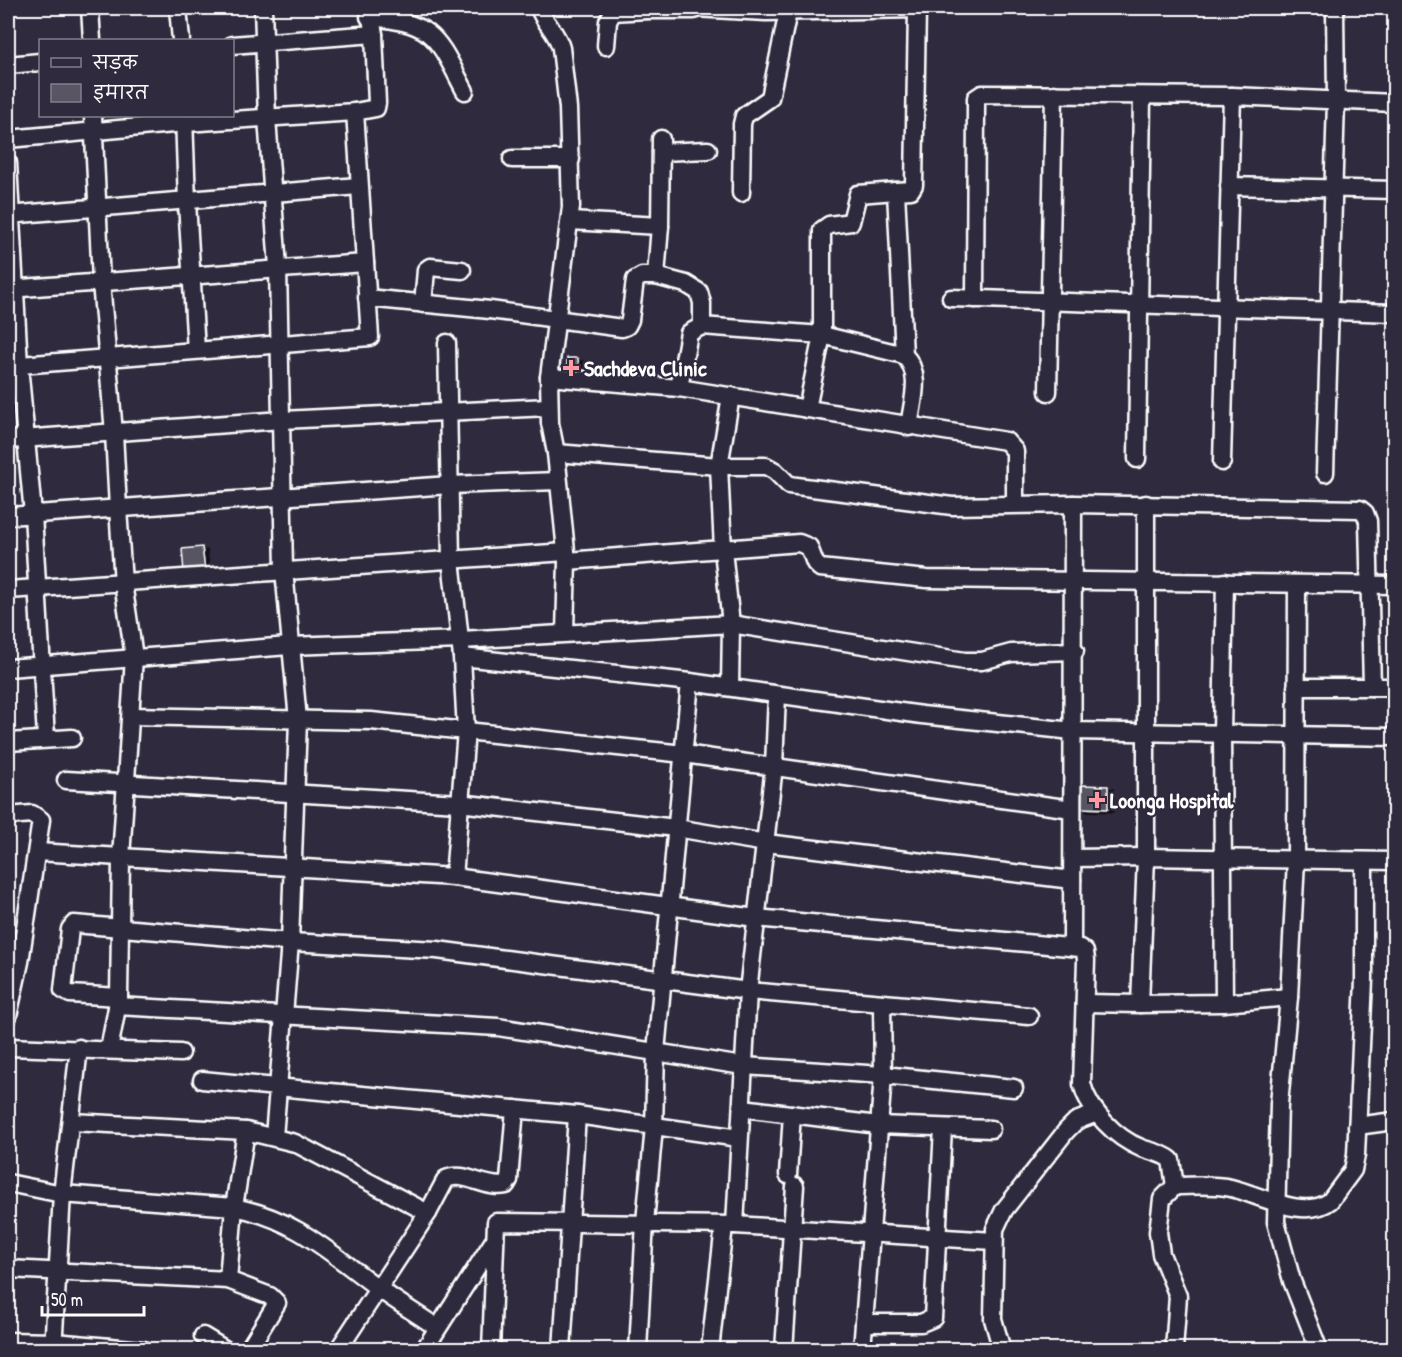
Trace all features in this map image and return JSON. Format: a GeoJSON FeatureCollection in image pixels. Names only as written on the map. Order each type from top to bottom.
{"type":"FeatureCollection","features":[{"type":"Feature","properties":{"kind":"street"},"geometry":{"type":"LineString","coordinates":[[90,8],[92,39]]}},
{"type":"Feature","properties":{"kind":"street"},"geometry":{"type":"LineString","coordinates":[[178,8],[181,39]]}},
{"type":"Feature","properties":{"kind":"street"},"geometry":{"type":"LineString","coordinates":[[263,8],[267,118],[278,267],[284,570],[289,646],[298,720],[290,942],[274,1137]]}},
{"type":"Feature","properties":{"kind":"street"},"geometry":{"type":"LineString","coordinates":[[539,8],[544,19],[557,35],[561,48],[571,159],[570,221],[549,377],[549,407],[567,556],[566,632]]}},
{"type":"Feature","properties":{"kind":"street"},"geometry":{"type":"LineString","coordinates":[[606,46],[608,21],[613,12],[646,9],[788,12],[919,8],[914,185],[911,190],[858,194],[851,222],[829,225],[822,230],[822,335],[807,409]]}},
{"type":"Feature","properties":{"kind":"street"},"geometry":{"type":"LineString","coordinates":[[1325,472],[1336,101],[1335,8]]}},
{"type":"Feature","properties":{"kind":"street"},"geometry":{"type":"LineString","coordinates":[[8,139],[94,124],[184,119],[267,118],[355,112],[376,108],[374,34],[369,12],[403,20],[428,31],[444,50],[465,91]]}},
{"type":"Feature","properties":{"kind":"street"},"geometry":{"type":"LineString","coordinates":[[741,193],[744,116],[770,98],[788,12]]}},
{"type":"Feature","properties":{"kind":"street"},"geometry":{"type":"LineString","coordinates":[[234,45],[374,34]]}},
{"type":"Feature","properties":{"kind":"street"},"geometry":{"type":"LineString","coordinates":[[8,65],[39,62]]}},
{"type":"Feature","properties":{"kind":"street"},"geometry":{"type":"LineString","coordinates":[[975,299],[976,98],[989,93],[1232,96],[1395,103]]}},
{"type":"Feature","properties":{"kind":"street"},"geometry":{"type":"LineString","coordinates":[[1048,393],[1054,94]]}},
{"type":"Feature","properties":{"kind":"street"},"geometry":{"type":"LineString","coordinates":[[1137,459],[1137,304],[1142,96]]}},
{"type":"Feature","properties":{"kind":"street"},"geometry":{"type":"LineString","coordinates":[[1222,462],[1232,96]]}},
{"type":"Feature","properties":{"kind":"street"},"geometry":{"type":"LineString","coordinates":[[13,365],[370,337],[358,186],[355,112]]}},
{"type":"Feature","properties":{"kind":"street"},"geometry":{"type":"LineString","coordinates":[[184,119],[186,202],[196,350]]}},
{"type":"Feature","properties":{"kind":"street"},"geometry":{"type":"LineString","coordinates":[[94,124],[101,282],[114,433],[123,583],[134,657],[121,858],[122,928],[118,1001],[109,1050]]}},
{"type":"Feature","properties":{"kind":"street"},"geometry":{"type":"LineString","coordinates":[[656,276],[660,226],[661,146],[708,150]]}},
{"type":"Feature","properties":{"kind":"street"},"geometry":{"type":"LineString","coordinates":[[512,159],[571,159]]}},
{"type":"Feature","properties":{"kind":"street"},"geometry":{"type":"LineString","coordinates":[[8,163],[13,365],[25,439],[33,514],[46,738]]}},
{"type":"Feature","properties":{"kind":"street"},"geometry":{"type":"LineString","coordinates":[[9,215],[358,186]]}},
{"type":"Feature","properties":{"kind":"street"},"geometry":{"type":"LineString","coordinates":[[1229,186],[1395,190]]}},
{"type":"Feature","properties":{"kind":"street"},"geometry":{"type":"LineString","coordinates":[[896,191],[904,355],[913,366],[915,379],[909,426]]}},
{"type":"Feature","properties":{"kind":"street"},"geometry":{"type":"LineString","coordinates":[[570,221],[660,226]]}},
{"type":"Feature","properties":{"kind":"street"},"geometry":{"type":"LineString","coordinates":[[11,289],[278,267],[365,263]]}},
{"type":"Feature","properties":{"kind":"street"},"geometry":{"type":"LineString","coordinates":[[423,304],[426,270],[430,267],[462,270]]}},
{"type":"Feature","properties":{"kind":"street"},"geometry":{"type":"LineString","coordinates":[[368,298],[615,327],[627,326],[635,280],[642,276],[656,276],[686,284],[699,292],[702,303],[702,326]]}},
{"type":"Feature","properties":{"kind":"street"},"geometry":{"type":"LineString","coordinates":[[951,298],[1395,313]]}},
{"type":"Feature","properties":{"kind":"street"},"geometry":{"type":"LineString","coordinates":[[679,388],[688,336],[702,326],[822,335],[904,355]]}},
{"type":"Feature","properties":{"kind":"street"},"geometry":{"type":"LineString","coordinates":[[447,343],[451,560],[462,648],[466,731],[454,878]]}},
{"type":"Feature","properties":{"kind":"street"},"geometry":{"type":"LineString","coordinates":[[549,377],[679,388],[1010,443],[1015,451],[1015,504]]}},
{"type":"Feature","properties":{"kind":"street"},"geometry":{"type":"LineString","coordinates":[[730,687],[731,624],[723,550],[719,466],[731,396]]}},
{"type":"Feature","properties":{"kind":"street"},"geometry":{"type":"LineString","coordinates":[[8,440],[282,420],[448,410],[549,407]]}},
{"type":"Feature","properties":{"kind":"street"},"geometry":{"type":"LineString","coordinates":[[556,453],[719,466],[765,466],[775,471],[789,485],[952,506],[1146,504],[1360,509],[1365,513],[1368,521],[1372,687]]}},
{"type":"Feature","properties":{"kind":"street"},"geometry":{"type":"LineString","coordinates":[[8,516],[450,485],[558,481]]}},
{"type":"Feature","properties":{"kind":"street"},"geometry":{"type":"LineString","coordinates":[[1072,946],[1073,504]]}},
{"type":"Feature","properties":{"kind":"street"},"geometry":{"type":"LineString","coordinates":[[1140,1004],[1148,734],[1146,504]]}},
{"type":"Feature","properties":{"kind":"street"},"geometry":{"type":"LineString","coordinates":[[8,590],[451,560],[723,550],[805,543],[815,563],[830,569],[927,579],[1395,585]]}},
{"type":"Feature","properties":{"kind":"street"},"geometry":{"type":"LineString","coordinates":[[1224,1003],[1222,734],[1225,582]]}},
{"type":"Feature","properties":{"kind":"street"},"geometry":{"type":"LineString","coordinates":[[1297,584],[1296,860],[1289,997],[1279,1104],[1276,1222],[1280,1243],[1319,1350]]}},
{"type":"Feature","properties":{"kind":"street"},"geometry":{"type":"LineString","coordinates":[[462,648],[566,632],[731,624],[964,661],[982,661],[1011,653],[1074,651]]}},
{"type":"Feature","properties":{"kind":"street"},"geometry":{"type":"LineString","coordinates":[[8,668],[289,646],[462,648],[777,695],[1072,731],[1395,737]]}},
{"type":"Feature","properties":{"kind":"street"},"geometry":{"type":"LineString","coordinates":[[638,1350],[645,1222],[654,1127],[656,1053],[690,682]]}},
{"type":"Feature","properties":{"kind":"street"},"geometry":{"type":"LineString","coordinates":[[1296,687],[1395,687]]}},
{"type":"Feature","properties":{"kind":"street"},"geometry":{"type":"LineString","coordinates":[[710,1350],[729,1226],[743,1108],[748,991],[774,766],[777,695]]}},
{"type":"Feature","properties":{"kind":"street"},"geometry":{"type":"LineString","coordinates":[[131,716],[371,721],[684,754],[1072,809]]}},
{"type":"Feature","properties":{"kind":"street"},"geometry":{"type":"LineString","coordinates":[[8,742],[72,738]]}},
{"type":"Feature","properties":{"kind":"street"},"geometry":{"type":"LineString","coordinates":[[66,780],[459,803],[676,828],[766,843],[1072,880]]}},
{"type":"Feature","properties":{"kind":"street"},"geometry":{"type":"LineString","coordinates":[[8,816],[37,815],[41,820],[20,962],[8,1016]]}},
{"type":"Feature","properties":{"kind":"street"},"geometry":{"type":"LineString","coordinates":[[37,852],[454,878],[756,918],[1072,946],[1084,952],[1082,1084],[1084,1094],[1097,1113],[1130,1143],[1171,1160],[1175,1186]]}},
{"type":"Feature","properties":{"kind":"street"},"geometry":{"type":"LineString","coordinates":[[1073,858],[1395,861]]}},
{"type":"Feature","properties":{"kind":"street"},"geometry":{"type":"LineString","coordinates":[[1174,1350],[1178,1296],[1161,1254],[1158,1232],[1162,1199],[1175,1186],[1233,1188],[1277,1204],[1307,1206],[1326,1204],[1353,1170],[1364,980],[1364,861]]}},
{"type":"Feature","properties":{"kind":"street"},"geometry":{"type":"LineString","coordinates":[[1014,1088],[883,1075],[743,1066],[498,1027],[285,1015],[118,1001],[70,994],[63,990],[62,986],[70,929],[74,924],[290,942],[437,950],[748,991],[1029,1016]]}},
{"type":"Feature","properties":{"kind":"street"},"geometry":{"type":"LineString","coordinates":[[1084,1003],[1224,1003],[1289,997]]}},
{"type":"Feature","properties":{"kind":"street"},"geometry":{"type":"LineString","coordinates":[[862,1350],[883,1075],[882,1004]]}},
{"type":"Feature","properties":{"kind":"street"},"geometry":{"type":"LineString","coordinates":[[8,1047],[181,1053]]}},
{"type":"Feature","properties":{"kind":"street"},"geometry":{"type":"LineString","coordinates":[[54,1346],[62,1194],[78,1048]]}},
{"type":"Feature","properties":{"kind":"street"},"geometry":{"type":"LineString","coordinates":[[202,1080],[279,1089],[577,1115],[739,1138]]}},
{"type":"Feature","properties":{"kind":"street"},"geometry":{"type":"LineString","coordinates":[[743,1108],[878,1125],[991,1129]]}},
{"type":"Feature","properties":{"kind":"street"},"geometry":{"type":"LineString","coordinates":[[338,1350],[450,1176],[494,1186],[506,1185],[515,1109]]}},
{"type":"Feature","properties":{"kind":"street"},"geometry":{"type":"LineString","coordinates":[[1002,1350],[993,1319],[994,1241],[998,1220],[1066,1131],[1076,1121],[1097,1113]]}},
{"type":"Feature","properties":{"kind":"street"},"geometry":{"type":"LineString","coordinates":[[784,1350],[791,1227],[792,1114]]}},
{"type":"Feature","properties":{"kind":"street"},"geometry":{"type":"LineString","coordinates":[[562,1350],[572,1223],[577,1115]]}},
{"type":"Feature","properties":{"kind":"street"},"geometry":{"type":"LineString","coordinates":[[1357,1126],[1395,1121]]}},
{"type":"Feature","properties":{"kind":"street"},"geometry":{"type":"LineString","coordinates":[[71,1122],[246,1131],[274,1137],[295,1143],[428,1213]]}},
{"type":"Feature","properties":{"kind":"street"},"geometry":{"type":"LineString","coordinates":[[864,1323],[921,1323],[933,1318],[943,1128]]}},
{"type":"Feature","properties":{"kind":"street"},"geometry":{"type":"LineString","coordinates":[[228,1280],[234,1207],[246,1131]]}},
{"type":"Feature","properties":{"kind":"street"},"geometry":{"type":"LineString","coordinates":[[8,1183],[62,1194],[234,1207],[269,1215],[301,1231],[378,1288],[436,1327]]}},
{"type":"Feature","properties":{"kind":"street"},"geometry":{"type":"LineString","coordinates":[[491,1350],[493,1242],[496,1222],[645,1222],[791,1227],[938,1235],[994,1241]]}},
{"type":"Feature","properties":{"kind":"street"},"geometry":{"type":"LineString","coordinates":[[424,1350],[436,1327],[493,1242]]}},
{"type":"Feature","properties":{"kind":"street"},"geometry":{"type":"LineString","coordinates":[[8,1269],[228,1280],[270,1296],[277,1304],[248,1350]]}},
{"type":"Feature","properties":{"kind":"street"},"geometry":{"type":"LineString","coordinates":[[203,1336],[226,1350]]}},
{"type":"Feature","properties":{"kind":"street"},"geometry":{"type":"LineString","coordinates":[[8,1341],[54,1346],[144,1350]]}},
{"type":"Feature","properties":{"kind":"building"},"geometry":{"type":"Polygon","coordinates":[[[567,358],[578,358],[579,376],[567,376],[567,358]]]}},
{"type":"Feature","properties":{"kind":"building"},"geometry":{"type":"Polygon","coordinates":[[[202,547],[205,570],[184,572],[182,549],[202,547]]]}},
{"type":"Feature","properties":{"kind":"building"},"geometry":{"type":"Polygon","coordinates":[[[1082,785],[1108,786],[1108,809],[1081,808],[1082,785]]]}},
{"type":"Feature","properties":{"kind":"place","name":"Sachdeva Clinic"},"geometry":{"type":"Point","coordinates":[571,368]}},
{"type":"Feature","properties":{"kind":"place","name":"Loonga Hospital"},"geometry":{"type":"Point","coordinates":[1097,800]}}]}
